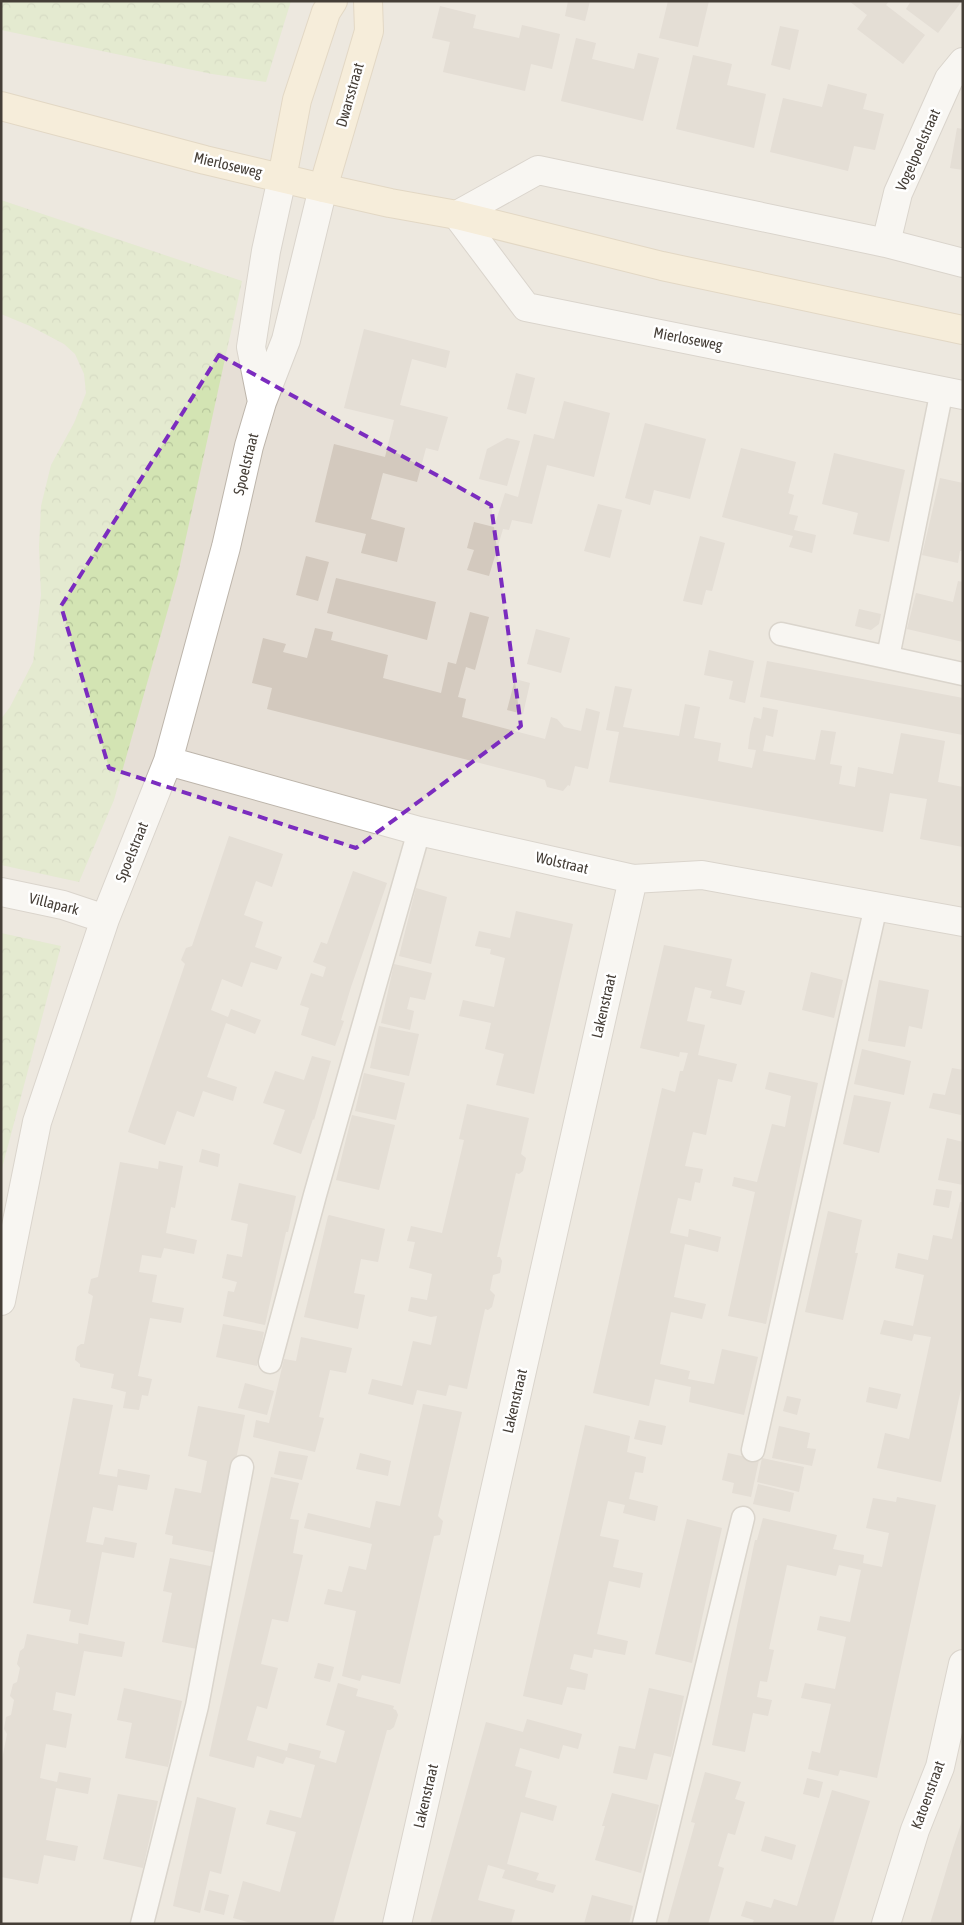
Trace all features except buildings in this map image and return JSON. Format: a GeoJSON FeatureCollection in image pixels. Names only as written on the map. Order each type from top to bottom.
{"type":"FeatureCollection","features":[{"type":"Feature","properties":{"kind":"main road"},"geometry":{"type":"LineString","coordinates":[[282,178],[296,100],[326,12],[333,1]]}},
{"type":"Feature","properties":{"kind":"main road","name":"Dwarsstraat"},"geometry":{"type":"LineString","coordinates":[[323,188],[368,31],[368,1]]}},
{"type":"Feature","properties":{"kind":"main road","name":"Mierloseweg"},"geometry":{"type":"LineString","coordinates":[[1,106],[205,160],[323,188],[457,215],[662,266],[963,330]]}},
{"type":"Feature","properties":{"kind":"street","name":"Vogelpoelstraat"},"geometry":{"type":"LineString","coordinates":[[886,243],[898,193],[949,80],[963,62]]}},
{"type":"Feature","properties":{"kind":"street"},"geometry":{"type":"LineString","coordinates":[[457,215],[538,170],[886,243],[963,263]]}},
{"type":"Feature","properties":{"kind":"street","name":"Spoelstraat"},"geometry":{"type":"LineString","coordinates":[[262,402],[251,347],[266,251],[282,178]]}},
{"type":"Feature","properties":{"kind":"street","name":"Spoelstraat"},"geometry":{"type":"LineString","coordinates":[[1,1301],[37,1122],[105,919],[168,761],[262,402],[286,340],[323,188]]}},
{"type":"Feature","properties":{"kind":"street","name":"Mierloseweg"},"geometry":{"type":"LineString","coordinates":[[457,215],[526,308],[953,392]]}},
{"type":"Feature","properties":{"kind":"street","name":"Wolstraat"},"geometry":{"type":"LineString","coordinates":[[168,761],[419,831],[633,879],[702,875],[963,922]]}},
{"type":"Feature","properties":{"kind":"street","name":"Lakenstraat"},"geometry":{"type":"LineString","coordinates":[[397,1924],[633,879]]}},
{"type":"Feature","properties":{"kind":"street","name":"Villapark"},"geometry":{"type":"LineString","coordinates":[[1,892],[63,904],[105,919]]}},
{"type":"Feature","properties":{"kind":"street","name":"Katoenstraat"},"geometry":{"type":"LineString","coordinates":[[886,1924],[915,1830],[940,1766],[963,1664]]}},
{"type":"Feature","properties":{"kind":"lane"},"geometry":{"type":"LineString","coordinates":[[888,657],[953,392]]}},
{"type":"Feature","properties":{"kind":"lane"},"geometry":{"type":"LineString","coordinates":[[781,634],[963,674]]}},
{"type":"Feature","properties":{"kind":"lane"},"geometry":{"type":"LineString","coordinates":[[270,1362],[315,1195],[419,831]]}},
{"type":"Feature","properties":{"kind":"lane"},"geometry":{"type":"LineString","coordinates":[[753,1450],[876,906]]}},
{"type":"Feature","properties":{"kind":"lane"},"geometry":{"type":"LineString","coordinates":[[142,1924],[198,1706],[242,1467]]}},
{"type":"Feature","properties":{"kind":"lane"},"geometry":{"type":"LineString","coordinates":[[644,1924],[743,1518]]}},
{"type":"Feature","properties":{"kind":"highlighted area"},"geometry":{"type":"Polygon","coordinates":[[[219,355],[491,505],[521,726],[356,848],[109,768],[61,606],[219,355]]]}},
{"type":"Feature","properties":{"kind":"shaded area"},"geometry":{"type":"Polygon","coordinates":[[[1,1],[963,1],[963,1924],[1,1924],[1,1]]]}},
{"type":"Feature","properties":{"kind":"green space"},"geometry":{"type":"Polygon","coordinates":[[[1,1],[291,1],[266,82],[212,74],[1,30],[1,1]]]}},
{"type":"Feature","properties":{"kind":"green space"},"geometry":{"type":"Polygon","coordinates":[[[1,200],[242,281],[178,574],[114,800],[79,882],[1,865],[1,719],[10,707],[33,662],[41,595],[39,547],[41,506],[51,465],[74,423],[86,393],[84,374],[75,354],[64,344],[30,326],[1,314],[1,200]]]}},
{"type":"Feature","properties":{"kind":"green space"},"geometry":{"type":"Polygon","coordinates":[[[1,933],[61,946],[1,1172],[1,933]]]}}]}
